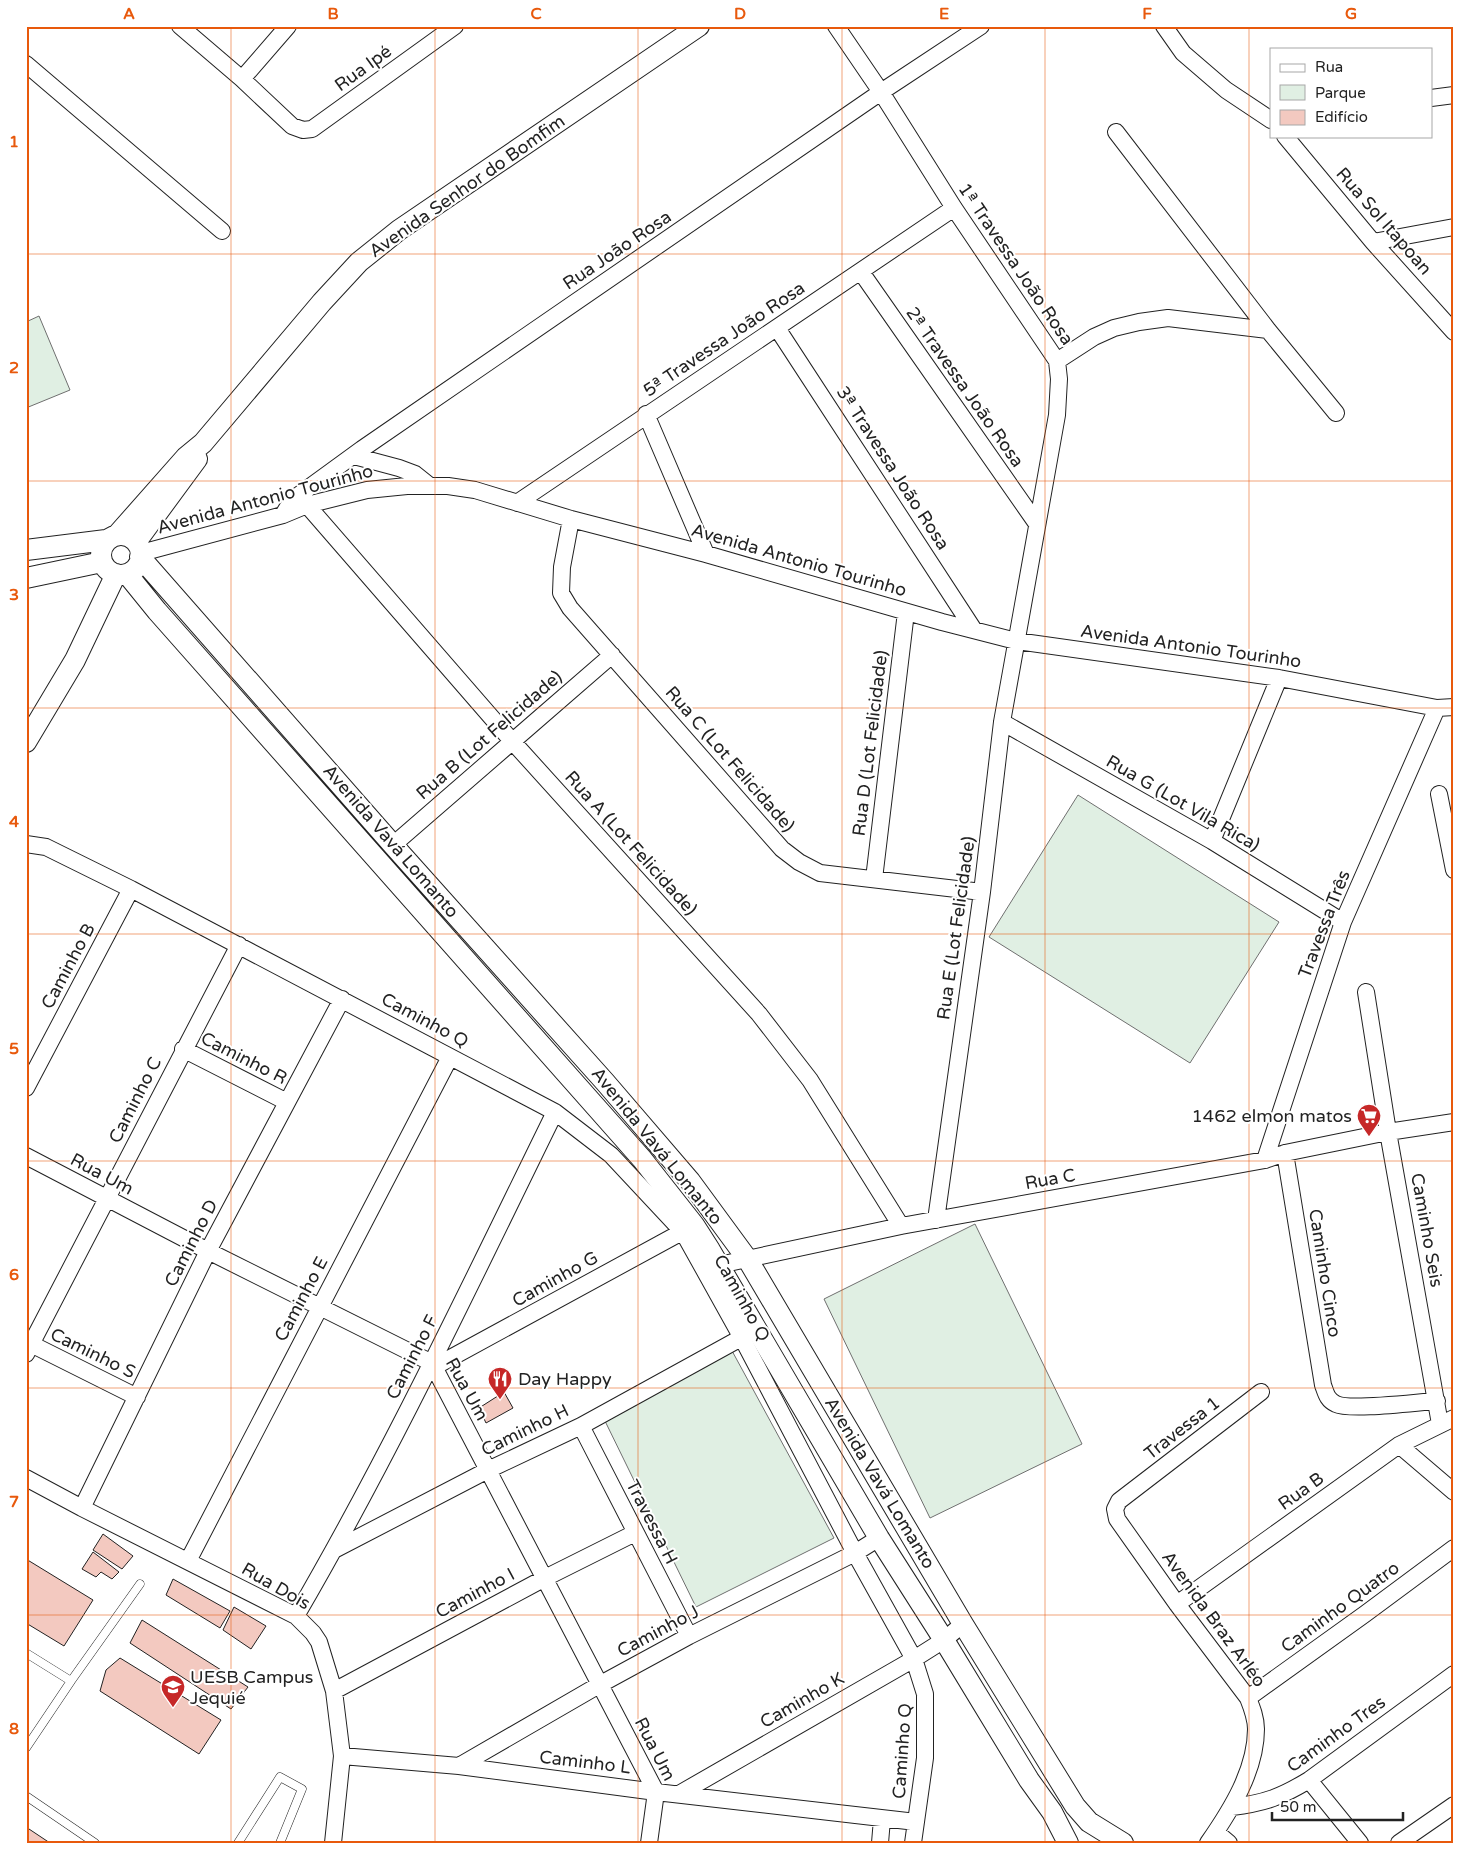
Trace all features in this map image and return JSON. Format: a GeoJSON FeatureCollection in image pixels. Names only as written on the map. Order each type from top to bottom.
{"type":"FeatureCollection","features":[{"type":"Feature","properties":{"kind":"street"},"geometry":{"type":"LineString","coordinates":[[180,26],[242,79],[288,26]]}},
{"type":"Feature","properties":{"kind":"street","name":"Rua Ipé"},"geometry":{"type":"LineString","coordinates":[[242,79],[292,126],[303,130],[312,130],[455,26]]}},
{"type":"Feature","properties":{"kind":"street","name":"Avenida Senhor do Bomfim"},"geometry":{"type":"LineString","coordinates":[[112,538],[181,462],[203,443],[322,302],[359,262],[399,230],[699,26]]}},
{"type":"Feature","properties":{"kind":"street","name":"1ª Travessa João Rosa"},"geometry":{"type":"LineString","coordinates":[[836,26],[881,92],[954,208],[1057,361],[1059,380],[1057,415],[1016,641]]}},
{"type":"Feature","properties":{"kind":"street","name":"Rua João Rosa"},"geometry":{"type":"LineString","coordinates":[[283,515],[292,500],[354,456],[881,92],[981,26]]}},
{"type":"Feature","properties":{"kind":"street"},"geometry":{"type":"LineString","coordinates":[[1164,26],[1183,53],[1219,84],[1270,118]]}},
{"type":"Feature","properties":{"kind":"street"},"geometry":{"type":"LineString","coordinates":[[26,64],[222,231]]}},
{"type":"Feature","properties":{"kind":"street"},"geometry":{"type":"LineString","coordinates":[[1432,98],[1454,95]]}},
{"type":"Feature","properties":{"kind":"street"},"geometry":{"type":"LineString","coordinates":[[1116,132],[1268,330],[1336,413]]}},
{"type":"Feature","properties":{"kind":"street","name":"Rua Sol Itapoan"},"geometry":{"type":"LineString","coordinates":[[1287,138],[1374,242],[1454,332]]}},
{"type":"Feature","properties":{"kind":"street","name":"5ª Travessa João Rosa"},"geometry":{"type":"LineString","coordinates":[[517,502],[954,208]]}},
{"type":"Feature","properties":{"kind":"street"},"geometry":{"type":"LineString","coordinates":[[1374,242],[1454,227]]}},
{"type":"Feature","properties":{"kind":"street","name":"2ª Travessa João Rosa"},"geometry":{"type":"LineString","coordinates":[[861,272],[1037,524]]}},
{"type":"Feature","properties":{"kind":"street"},"geometry":{"type":"LineString","coordinates":[[1057,361],[1094,336],[1114,328],[1139,322],[1168,318],[1268,330]]}},
{"type":"Feature","properties":{"kind":"street","name":"3ª Travessa João Rosa"},"geometry":{"type":"LineString","coordinates":[[777,328],[974,630]]}},
{"type":"Feature","properties":{"kind":"street"},"geometry":{"type":"LineString","coordinates":[[646,414],[706,554]]}},
{"type":"Feature","properties":{"kind":"street","name":"Avenida Senhor do Bomfim"},"geometry":{"type":"LineString","coordinates":[[139,551],[192,467],[203,443]]}},
{"type":"Feature","properties":{"kind":"street"},"geometry":{"type":"LineString","coordinates":[[354,456],[400,468],[415,474],[430,486]]}},
{"type":"Feature","properties":{"kind":"street","name":"Avenida Antonio Tourinho"},"geometry":{"type":"LineString","coordinates":[[139,551],[283,515],[308,505],[366,490],[407,486],[448,486],[475,490],[571,519],[706,554],[906,612],[1016,641],[1279,678],[1437,708],[1454,706]]}},
{"type":"Feature","properties":{"kind":"street","name":"Rua A (Lot Felicidade)"},"geometry":{"type":"LineString","coordinates":[[308,505],[512,741],[759,1014],[810,1080],[901,1226]]}},
{"type":"Feature","properties":{"kind":"street","name":"Rua C (Lot Felicidade)"},"geometry":{"type":"LineString","coordinates":[[571,519],[562,567],[561,592],[570,608],[782,849],[799,862],[820,873],[982,892]]}},
{"type":"Feature","properties":{"kind":"street"},"geometry":{"type":"LineString","coordinates":[[26,550],[124,535],[131,537],[139,551],[136,567],[26,578]]}},
{"type":"Feature","properties":{"kind":"street"},"geometry":{"type":"LineString","coordinates":[[112,538],[102,546],[100,554],[115,570]]}},
{"type":"Feature","properties":{"kind":"street","name":"Avenida Vavá Lomanto"},"geometry":{"type":"LineString","coordinates":[[139,551],[393,846],[605,1082],[690,1180],[748,1260],[963,1624],[1075,1806],[1089,1822],[1123,1843]]}},
{"type":"Feature","properties":{"kind":"street"},"geometry":{"type":"LineString","coordinates":[[26,742],[75,660],[115,570]]}},
{"type":"Feature","properties":{"kind":"street","name":"Avenida Vavá Lomanto"},"geometry":{"type":"LineString","coordinates":[[115,570],[157,611],[642,1159],[688,1228],[719,1265],[749,1334],[944,1640],[1029,1780],[1052,1812],[1068,1843]]}},
{"type":"Feature","properties":{"kind":"street","name":"Rua D (Lot Felicidade)"},"geometry":{"type":"LineString","coordinates":[[874,879],[906,612]]}},
{"type":"Feature","properties":{"kind":"street","name":"Rua E (Lot Felicidade)"},"geometry":{"type":"LineString","coordinates":[[936,1220],[982,892],[1002,722],[1016,641]]}},
{"type":"Feature","properties":{"kind":"street","name":"Rua B (Lot Felicidade)"},"geometry":{"type":"LineString","coordinates":[[393,846],[612,655]]}},
{"type":"Feature","properties":{"kind":"street"},"geometry":{"type":"LineString","coordinates":[[1212,841],[1279,678]]}},
{"type":"Feature","properties":{"kind":"street","name":"Travessa Três"},"geometry":{"type":"LineString","coordinates":[[1265,1160],[1343,922],[1437,708]]}},
{"type":"Feature","properties":{"kind":"street","name":"Rua G (Lot Vila Rica)"},"geometry":{"type":"LineString","coordinates":[[1002,722],[1212,841],[1343,922]]}},
{"type":"Feature","properties":{"kind":"street"},"geometry":{"type":"LineString","coordinates":[[1439,794],[1454,870]]}},
{"type":"Feature","properties":{"kind":"street","name":"Caminho Q"},"geometry":{"type":"LineString","coordinates":[[26,844],[46,847],[131,889],[555,1112],[611,1155],[688,1228],[749,1334],[855,1553],[914,1659],[926,1694],[925,1758],[913,1843]]}},
{"type":"Feature","properties":{"kind":"street","name":"Caminho B"},"geometry":{"type":"LineString","coordinates":[[26,1088],[131,889]]}},
{"type":"Feature","properties":{"kind":"street","name":"Caminho C"},"geometry":{"type":"LineString","coordinates":[[29,1349],[238,945]]}},
{"type":"Feature","properties":{"kind":"street","name":"Caminho Seis"},"geometry":{"type":"LineString","coordinates":[[1366,992],[1388,1132],[1437,1401],[1447,1421]]}},
{"type":"Feature","properties":{"kind":"street","name":"Caminho D"},"geometry":{"type":"LineString","coordinates":[[82,1508],[208,1252],[342,999]]}},
{"type":"Feature","properties":{"kind":"street","name":"Caminho R"},"geometry":{"type":"LineString","coordinates":[[183,1049],[287,1102]]}},
{"type":"Feature","properties":{"kind":"street","name":"Caminho E"},"geometry":{"type":"LineString","coordinates":[[188,1561],[450,1057]]}},
{"type":"Feature","properties":{"kind":"street","name":"Caminho F"},"geometry":{"type":"LineString","coordinates":[[296,1616],[336,1548],[433,1365],[555,1112]]}},
{"type":"Feature","properties":{"kind":"street","name":"Rua C"},"geometry":{"type":"LineString","coordinates":[[719,1265],[901,1226],[1265,1160],[1285,1153],[1388,1132],[1454,1122]]}},
{"type":"Feature","properties":{"kind":"street","name":"Caminho Cinco"},"geometry":{"type":"LineString","coordinates":[[1285,1153],[1323,1385],[1328,1398],[1337,1404],[1352,1407],[1437,1401]]}},
{"type":"Feature","properties":{"kind":"street","name":"Rua Um"},"geometry":{"type":"LineString","coordinates":[[26,1156],[208,1252],[433,1365],[656,1792],[649,1843]]}},
{"type":"Feature","properties":{"kind":"street","name":"Caminho G"},"geometry":{"type":"LineString","coordinates":[[433,1365],[688,1228]]}},
{"type":"Feature","properties":{"kind":"street","name":"Caminho H"},"geometry":{"type":"LineString","coordinates":[[336,1548],[488,1470],[580,1426],[749,1334]]}},
{"type":"Feature","properties":{"kind":"street","name":"Caminho S"},"geometry":{"type":"LineString","coordinates":[[29,1349],[137,1397]]}},
{"type":"Feature","properties":{"kind":"street","name":"Travessa 1"},"geometry":{"type":"LineString","coordinates":[[1128,1495],[1261,1392]]}},
{"type":"Feature","properties":{"kind":"street","name":"Rua B"},"geometry":{"type":"LineString","coordinates":[[1177,1604],[1399,1445],[1447,1421]]}},
{"type":"Feature","properties":{"kind":"street","name":"Travessa H"},"geometry":{"type":"LineString","coordinates":[[580,1426],[689,1636]]}},
{"type":"Feature","properties":{"kind":"street"},"geometry":{"type":"LineString","coordinates":[[1399,1445],[1454,1492]]}},
{"type":"Feature","properties":{"kind":"street","name":"Rua Dois"},"geometry":{"type":"LineString","coordinates":[[26,1478],[296,1616],[313,1633],[319,1642],[334,1691],[342,1756],[333,1843]]}},
{"type":"Feature","properties":{"kind":"street","name":"Avenida Braz Arléo"},"geometry":{"type":"LineString","coordinates":[[1128,1495],[1116,1504],[1115,1514],[1117,1519],[1177,1604],[1248,1698],[1255,1722],[1254,1747],[1246,1777],[1232,1807],[1212,1837]]}},
{"type":"Feature","properties":{"kind":"street","name":"Caminho I"},"geometry":{"type":"LineString","coordinates":[[334,1691],[545,1578],[635,1533]]}},
{"type":"Feature","properties":{"kind":"street","name":"Caminho J"},"geometry":{"type":"LineString","coordinates":[[459,1766],[599,1685],[689,1636],[855,1553],[879,1538]]}},
{"type":"Feature","properties":{"kind":"street","name":"Caminho Quatro"},"geometry":{"type":"LineString","coordinates":[[1248,1698],[1366,1614],[1454,1548]]}},
{"type":"Feature","properties":{"kind":"street","name":"Caminho K"},"geometry":{"type":"LineString","coordinates":[[679,1794],[914,1659],[944,1640],[963,1624]]}},
{"type":"Feature","properties":{"kind":"street","name":"Caminho Tres"},"geometry":{"type":"LineString","coordinates":[[1232,1807],[1254,1804],[1284,1795],[1309,1780],[1454,1674]]}},
{"type":"Feature","properties":{"kind":"street","name":"Caminho L"},"geometry":{"type":"LineString","coordinates":[[342,1756],[459,1766],[656,1792],[916,1822]]}},
{"type":"Feature","properties":{"kind":"street"},"geometry":{"type":"LineString","coordinates":[[1309,1780],[1360,1843]]}},
{"type":"Feature","properties":{"kind":"street"},"geometry":{"type":"LineString","coordinates":[[1399,1843],[1454,1805]]}},
{"type":"Feature","properties":{"kind":"street","name":"Caminho Q"},"geometry":{"type":"LineString","coordinates":[[880,1843],[882,1819]]}},
{"type":"Feature","properties":{"kind":"street"},"geometry":{"type":"LineString","coordinates":[[1212,1837],[1229,1843]]}},
{"type":"Feature","properties":{"kind":"lane"},"geometry":{"type":"LineString","coordinates":[[26,1748],[140,1584]]}},
{"type":"Feature","properties":{"kind":"lane"},"geometry":{"type":"LineString","coordinates":[[26,1653],[71,1681]]}},
{"type":"Feature","properties":{"kind":"lane"},"geometry":{"type":"LineString","coordinates":[[238,1843],[280,1778],[302,1789],[280,1843]]}},
{"type":"Feature","properties":{"kind":"lane"},"geometry":{"type":"LineString","coordinates":[[26,1796],[95,1843]]}},
{"type":"Feature","properties":{"kind":"green space"},"geometry":{"type":"Polygon","coordinates":[[[39,316],[70,390],[26,408],[26,322],[39,316]]]}},
{"type":"Feature","properties":{"kind":"green space"},"geometry":{"type":"Polygon","coordinates":[[[1078,795],[1279,922],[1190,1063],[989,937],[1078,795]]]}},
{"type":"Feature","properties":{"kind":"green space"},"geometry":{"type":"Polygon","coordinates":[[[975,1224],[1082,1444],[930,1518],[824,1299],[975,1224]]]}},
{"type":"Feature","properties":{"kind":"green space"},"geometry":{"type":"Polygon","coordinates":[[[731,1349],[834,1538],[696,1607],[604,1419],[731,1349]]]}},
{"type":"Feature","properties":{"kind":"building","name":"Day Happy"},"geometry":{"type":"Polygon","coordinates":[[[504,1392],[513,1408],[486,1423],[479,1408],[504,1392]]]}},
{"type":"Feature","properties":{"kind":"building"},"geometry":{"type":"Polygon","coordinates":[[[103,1534],[133,1556],[122,1569],[93,1550],[103,1534]]]}},
{"type":"Feature","properties":{"kind":"building"},"geometry":{"type":"Polygon","coordinates":[[[93,1552],[119,1572],[112,1579],[101,1572],[96,1577],[82,1569],[93,1552]]]}},
{"type":"Feature","properties":{"kind":"building"},"geometry":{"type":"Polygon","coordinates":[[[26,1559],[93,1600],[64,1646],[26,1623],[26,1559]]]}},
{"type":"Feature","properties":{"kind":"building"},"geometry":{"type":"Polygon","coordinates":[[[173,1579],[230,1611],[220,1628],[166,1595],[173,1579]]]}},
{"type":"Feature","properties":{"kind":"building"},"geometry":{"type":"Polygon","coordinates":[[[234,1607],[266,1626],[251,1649],[223,1630],[234,1607]]]}},
{"type":"Feature","properties":{"kind":"building"},"geometry":{"type":"Polygon","coordinates":[[[142,1620],[248,1687],[231,1709],[130,1643],[142,1620]]]}},
{"type":"Feature","properties":{"kind":"building"},"geometry":{"type":"Polygon","coordinates":[[[120,1658],[221,1720],[199,1754],[100,1691],[106,1670],[120,1658]]]}},
{"type":"Feature","properties":{"kind":"building"},"geometry":{"type":"Polygon","coordinates":[[[26,1827],[50,1843],[26,1843],[26,1827]]]}},
{"type":"Feature","properties":{"kind":"place","name":"1462 elmon matos"},"geometry":{"type":"Point","coordinates":[1369,1137]}},
{"type":"Feature","properties":{"kind":"place","name":"Day Happy"},"geometry":{"type":"Point","coordinates":[500,1400]}},
{"type":"Feature","properties":{"kind":"place","name":"UESB Campus Jequié"},"geometry":{"type":"Point","coordinates":[173,1708]}}]}
